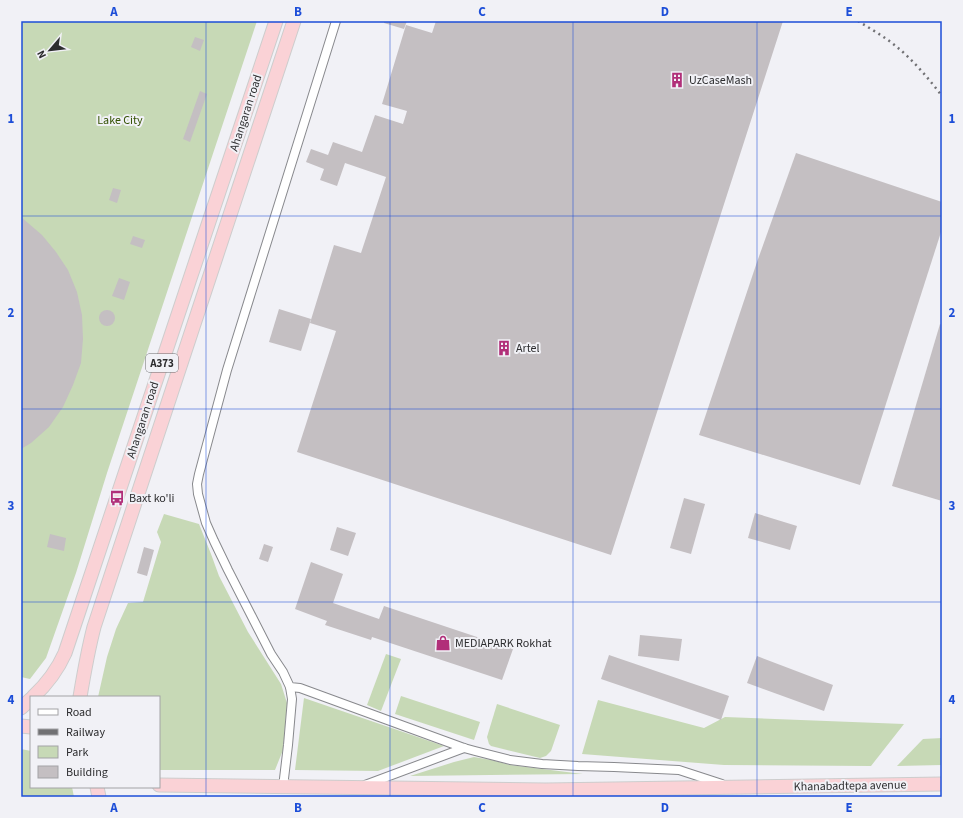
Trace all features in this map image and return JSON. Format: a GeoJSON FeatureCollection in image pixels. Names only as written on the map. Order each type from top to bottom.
{"type":"FeatureCollection","features":[{"type":"Feature","properties":{"kind":"highway","name":"Ahangaran road"},"geometry":{"type":"LineString","coordinates":[[34,696],[50,679],[65,653],[276,21]]}},
{"type":"Feature","properties":{"kind":"highway","name":"Ahangaran road"},"geometry":{"type":"LineString","coordinates":[[81,696],[89,645],[94,627],[294,21]]}},
{"type":"Feature","properties":{"kind":"highway","name":"Ahangaran road"},"geometry":{"type":"LineString","coordinates":[[21,708],[30,700]]}},
{"type":"Feature","properties":{"kind":"highway","name":"Khanabadtepa avenue"},"geometry":{"type":"LineString","coordinates":[[160,785],[731,791],[942,784]]}},
{"type":"Feature","properties":{"kind":"street"},"geometry":{"type":"LineString","coordinates":[[283,787],[292,699],[290,687],[283,672],[271,654],[214,541],[200,504],[198,484],[204,453],[227,370],[336,21]]}},
{"type":"Feature","properties":{"kind":"street"},"geometry":{"type":"LineString","coordinates":[[290,687],[300,688],[464,748],[510,760],[542,764],[679,770],[731,791]]}},
{"type":"Feature","properties":{"kind":"street"},"geometry":{"type":"LineString","coordinates":[[358,788],[464,748]]}},
{"type":"Feature","properties":{"kind":"green space","name":"Lake City"},"geometry":{"type":"Polygon","coordinates":[[[21,21],[257,21],[107,473],[76,573],[46,658],[30,679],[21,677],[21,21]]]}},
{"type":"Feature","properties":{"kind":"green space"},"geometry":{"type":"Polygon","coordinates":[[[164,514],[199,524],[219,576],[248,632],[281,684],[287,703],[283,750],[275,770],[160,770],[160,696],[98,696],[107,657],[116,629],[128,603],[143,602],[161,542],[157,532],[164,514]]]}},
{"type":"Feature","properties":{"kind":"green space"},"geometry":{"type":"Polygon","coordinates":[[[386,654],[401,659],[381,711],[367,705],[386,654]]]}},
{"type":"Feature","properties":{"kind":"green space"},"geometry":{"type":"Polygon","coordinates":[[[401,696],[480,722],[474,740],[395,714],[401,696]]]}},
{"type":"Feature","properties":{"kind":"green space"},"geometry":{"type":"Polygon","coordinates":[[[304,698],[444,746],[378,771],[295,770],[304,698]]]}},
{"type":"Feature","properties":{"kind":"green space"},"geometry":{"type":"Polygon","coordinates":[[[598,700],[704,728],[725,717],[904,724],[871,766],[724,765],[582,754],[598,700]]]}},
{"type":"Feature","properties":{"kind":"green space"},"geometry":{"type":"Polygon","coordinates":[[[497,704],[560,725],[551,751],[546,756],[540,758],[491,746],[487,737],[497,704]]]}},
{"type":"Feature","properties":{"kind":"green space"},"geometry":{"type":"Polygon","coordinates":[[[942,738],[942,765],[897,766],[923,739],[942,738]]]}},
{"type":"Feature","properties":{"kind":"green space"},"geometry":{"type":"Polygon","coordinates":[[[21,749],[30,751],[30,788],[72,788],[74,797],[21,797],[21,749]]]}},
{"type":"Feature","properties":{"kind":"green space"},"geometry":{"type":"Polygon","coordinates":[[[474,757],[510,765],[583,774],[410,776],[474,757]]]}},
{"type":"Feature","properties":{"kind":"building"},"geometry":{"type":"Polygon","coordinates":[[[384,21],[407,21],[404,29],[384,23],[384,21]]]}},
{"type":"Feature","properties":{"kind":"building","name":"Artel"},"geometry":{"type":"Polygon","coordinates":[[[436,21],[783,21],[611,555],[297,452],[336,331],[310,323],[334,245],[361,253],[386,177],[345,163],[337,186],[320,180],[324,169],[306,162],[311,149],[328,155],[333,142],[362,152],[375,115],[403,124],[407,111],[382,104],[406,25],[432,33],[436,21]]]}},
{"type":"Feature","properties":{"kind":"building"},"geometry":{"type":"Polygon","coordinates":[[[195,37],[204,40],[200,51],[191,47],[195,37]]]}},
{"type":"Feature","properties":{"kind":"building"},"geometry":{"type":"Polygon","coordinates":[[[200,91],[207,94],[190,142],[183,139],[200,91]]]}},
{"type":"Feature","properties":{"kind":"building"},"geometry":{"type":"Polygon","coordinates":[[[796,153],[942,202],[942,229],[860,485],[699,435],[757,262],[796,153]]]}},
{"type":"Feature","properties":{"kind":"building"},"geometry":{"type":"Polygon","coordinates":[[[113,188],[121,190],[117,203],[109,200],[113,188]]]}},
{"type":"Feature","properties":{"kind":"building"},"geometry":{"type":"Polygon","coordinates":[[[21,217],[42,235],[68,270],[77,292],[82,315],[83,339],[81,363],[63,407],[49,427],[31,443],[21,449],[21,217]]]}},
{"type":"Feature","properties":{"kind":"building"},"geometry":{"type":"Polygon","coordinates":[[[133,236],[145,240],[142,248],[130,244],[133,236]]]}},
{"type":"Feature","properties":{"kind":"building"},"geometry":{"type":"Polygon","coordinates":[[[119,278],[130,282],[124,300],[112,296],[119,278]]]}},
{"type":"Feature","properties":{"kind":"building"},"geometry":{"type":"Polygon","coordinates":[[[279,309],[311,319],[301,351],[269,342],[279,309]]]}},
{"type":"Feature","properties":{"kind":"building"},"geometry":{"type":"Polygon","coordinates":[[[104,310],[110,310],[115,315],[113,324],[110,326],[104,326],[99,321],[99,315],[104,310]]]}},
{"type":"Feature","properties":{"kind":"building"},"geometry":{"type":"Polygon","coordinates":[[[940,324],[942,325],[942,501],[892,486],[940,324]]]}},
{"type":"Feature","properties":{"kind":"building"},"geometry":{"type":"Polygon","coordinates":[[[684,498],[705,504],[691,554],[670,548],[684,498]]]}},
{"type":"Feature","properties":{"kind":"building"},"geometry":{"type":"Polygon","coordinates":[[[755,513],[797,526],[790,550],[748,538],[755,513]]]}},
{"type":"Feature","properties":{"kind":"building"},"geometry":{"type":"Polygon","coordinates":[[[337,527],[356,533],[348,556],[330,550],[337,527]]]}},
{"type":"Feature","properties":{"kind":"building"},"geometry":{"type":"Polygon","coordinates":[[[50,534],[66,538],[64,551],[47,547],[50,534]]]}},
{"type":"Feature","properties":{"kind":"building"},"geometry":{"type":"Polygon","coordinates":[[[264,544],[273,547],[268,562],[259,559],[264,544]]]}},
{"type":"Feature","properties":{"kind":"building"},"geometry":{"type":"Polygon","coordinates":[[[144,547],[154,550],[147,576],[137,573],[144,547]]]}},
{"type":"Feature","properties":{"kind":"building"},"geometry":{"type":"Polygon","coordinates":[[[311,562],[343,574],[333,603],[379,619],[384,606],[513,649],[502,680],[372,637],[371,640],[325,625],[327,621],[295,609],[311,562]]]}},
{"type":"Feature","properties":{"kind":"building"},"geometry":{"type":"Polygon","coordinates":[[[640,635],[682,639],[679,661],[638,656],[640,635]]]}},
{"type":"Feature","properties":{"kind":"building"},"geometry":{"type":"Polygon","coordinates":[[[609,655],[729,696],[721,720],[601,679],[609,655]]]}},
{"type":"Feature","properties":{"kind":"building"},"geometry":{"type":"Polygon","coordinates":[[[757,656],[833,685],[824,711],[747,683],[757,656]]]}},
{"type":"Feature","properties":{"kind":"railway"},"geometry":{"type":"LineString","coordinates":[[858,21],[878,33],[903,52],[921,70],[942,96]]}},
{"type":"Feature","properties":{"kind":"place","name":"UzCaseMash"},"geometry":{"type":"Point","coordinates":[677,80]}},
{"type":"Feature","properties":{"kind":"place","name":"Artel"},"geometry":{"type":"Point","coordinates":[504,348]}},
{"type":"Feature","properties":{"kind":"place","name":"Baxt ko'li"},"geometry":{"type":"Point","coordinates":[117,498]}},
{"type":"Feature","properties":{"kind":"place","name":"MEDIAPARK Rokhat"},"geometry":{"type":"Point","coordinates":[443,643]}}]}
